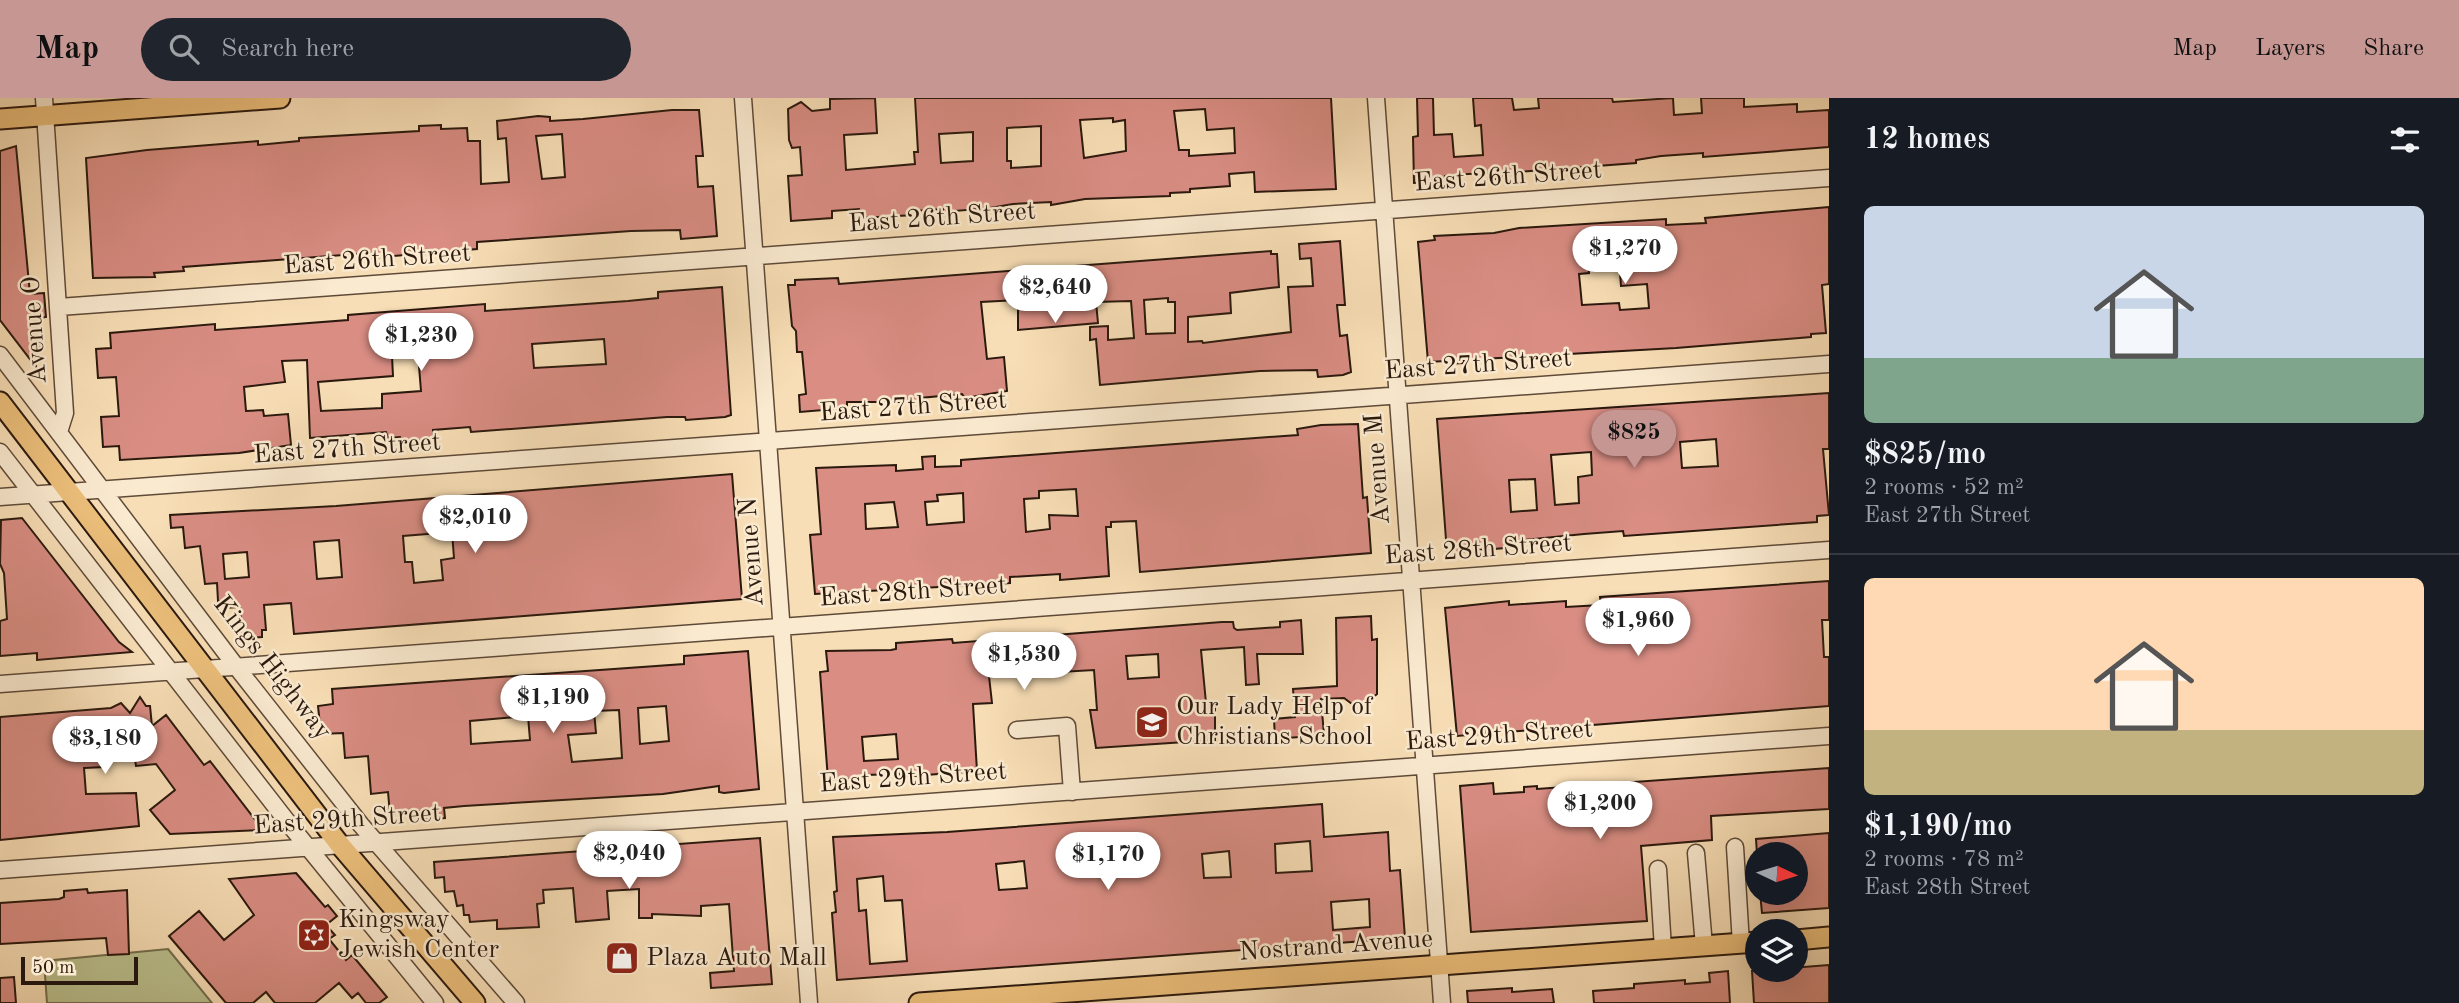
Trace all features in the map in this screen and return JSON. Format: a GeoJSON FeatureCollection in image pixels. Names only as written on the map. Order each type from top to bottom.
{"type":"FeatureCollection","features":[{"type":"Feature","properties":{"kind":"main road"},"geometry":{"type":"LineString","coordinates":[[0,119],[44,107],[279,98]]}},
{"type":"Feature","properties":{"kind":"main road","name":"Kings Highway"},"geometry":{"type":"LineString","coordinates":[[0,402],[340,845],[475,1003]]}},
{"type":"Feature","properties":{"kind":"main road"},"geometry":{"type":"LineString","coordinates":[[1808,939],[1829,937]]}},
{"type":"Feature","properties":{"kind":"main road","name":"Nostrand Avenue"},"geometry":{"type":"LineString","coordinates":[[919,1003],[1745,943]]}},
{"type":"Feature","properties":{"kind":"street","name":"Avenue N"},"geometry":{"type":"LineString","coordinates":[[743,98],[809,1003]]}},
{"type":"Feature","properties":{"kind":"street","name":"Avenue M"},"geometry":{"type":"LineString","coordinates":[[1376,98],[1442,1003]]}},
{"type":"Feature","properties":{"kind":"street","name":"Avenue O"},"geometry":{"type":"LineString","coordinates":[[44,107],[65,413],[60,432]]}},
{"type":"Feature","properties":{"kind":"street","name":"East 26th Street"},"geometry":{"type":"LineString","coordinates":[[59,307],[1829,178]]}},
{"type":"Feature","properties":{"kind":"street","name":"Kings Highway"},"geometry":{"type":"LineString","coordinates":[[0,355],[238,669],[375,842],[516,1003]]}},
{"type":"Feature","properties":{"kind":"street","name":"East 27th Street"},"geometry":{"type":"LineString","coordinates":[[0,497],[104,492],[1829,364]]}},
{"type":"Feature","properties":{"kind":"street"},"geometry":{"type":"LineString","coordinates":[[0,452],[307,847],[435,1003]]}},
{"type":"Feature","properties":{"kind":"street","name":"East 28th Street"},"geometry":{"type":"LineString","coordinates":[[0,684],[170,671],[238,669],[782,626],[1829,550]]}},
{"type":"Feature","properties":{"kind":"street"},"geometry":{"type":"LineString","coordinates":[[1017,730],[1067,726],[1072,792]]}},
{"type":"Feature","properties":{"kind":"street","name":"East 29th Street"},"geometry":{"type":"LineString","coordinates":[[0,870],[1829,736]]}},
{"type":"Feature","properties":{"kind":"street"},"geometry":{"type":"LineString","coordinates":[[1735,848],[1745,919]]}},
{"type":"Feature","properties":{"kind":"street"},"geometry":{"type":"LineString","coordinates":[[1696,853],[1704,946]]}},
{"type":"Feature","properties":{"kind":"street"},"geometry":{"type":"LineString","coordinates":[[1658,869],[1663,949]]}},
{"type":"Feature","properties":{"kind":"green space"},"geometry":{"type":"Polygon","coordinates":[[[168,949],[212,1003],[47,1003],[44,961],[168,949]]]}},
{"type":"Feature","properties":{"kind":"building"},"geometry":{"type":"Polygon","coordinates":[[[875,98],[877,133],[844,135],[846,170],[915,164],[914,152],[918,152],[915,98],[1331,98],[1336,189],[1255,192],[1254,172],[1229,174],[1230,186],[1190,189],[1190,192],[1170,193],[1170,196],[1085,199],[1051,205],[1051,202],[1013,204],[859,218],[859,209],[832,211],[832,218],[791,221],[788,176],[802,175],[800,147],[792,148],[789,140],[788,109],[801,102],[812,111],[830,109],[830,99],[875,98]],[[1205,109],[1174,111],[1179,150],[1189,150],[1189,156],[1235,153],[1234,128],[1207,130],[1205,109]],[[1080,120],[1084,158],[1126,151],[1125,120],[1080,120]],[[1041,126],[1007,128],[1007,161],[1011,161],[1011,168],[1041,166],[1041,126]],[[973,132],[939,134],[941,163],[973,161],[973,132]]]}},
{"type":"Feature","properties":{"kind":"building"},"geometry":{"type":"Polygon","coordinates":[[[1417,98],[1433,98],[1434,135],[1452,134],[1454,157],[1483,155],[1481,125],[1475,126],[1473,98],[1512,98],[1514,110],[1539,108],[1538,98],[1612,98],[1613,102],[1673,98],[1674,115],[1702,113],[1701,98],[1744,98],[1744,107],[1797,104],[1797,112],[1829,110],[1829,147],[1703,157],[1703,153],[1661,156],[1636,160],[1636,163],[1503,173],[1503,179],[1488,179],[1488,173],[1448,175],[1445,176],[1445,181],[1414,183],[1413,137],[1418,136],[1417,98]]]}},
{"type":"Feature","properties":{"kind":"building"},"geometry":{"type":"Polygon","coordinates":[[[699,110],[703,156],[696,156],[698,187],[713,186],[717,236],[681,239],[680,230],[631,231],[477,242],[477,249],[370,258],[370,253],[183,267],[184,271],[154,273],[155,277],[93,278],[86,158],[258,141],[258,145],[299,141],[299,138],[419,131],[419,126],[441,125],[441,129],[467,128],[468,141],[480,141],[481,184],[509,182],[506,138],[498,139],[497,121],[538,116],[550,117],[550,121],[699,110]],[[562,134],[536,136],[542,179],[565,177],[562,134]]]}},
{"type":"Feature","properties":{"kind":"building"},"geometry":{"type":"Polygon","coordinates":[[[16,146],[30,294],[44,293],[46,317],[40,318],[42,346],[34,347],[36,367],[0,320],[0,151],[16,146]]]}},
{"type":"Feature","properties":{"kind":"building"},"geometry":{"type":"Polygon","coordinates":[[[1829,207],[1829,284],[1822,285],[1826,333],[1811,334],[1811,337],[1676,348],[1464,360],[1464,363],[1428,362],[1418,242],[1435,240],[1434,236],[1494,233],[1519,228],[1666,219],[1666,225],[1706,223],[1705,218],[1829,207]],[[1619,260],[1588,262],[1589,273],[1579,274],[1582,305],[1619,303],[1620,310],[1649,308],[1647,284],[1621,286],[1619,260]]]}},
{"type":"Feature","properties":{"kind":"building"},"geometry":{"type":"Polygon","coordinates":[[[1340,241],[1345,305],[1337,305],[1340,336],[1347,335],[1351,372],[1343,375],[1318,377],[1317,370],[1260,371],[1100,385],[1096,339],[1090,340],[1090,327],[1108,326],[1108,340],[1134,338],[1131,301],[1096,302],[1098,323],[1018,330],[1018,300],[981,302],[987,359],[1004,357],[1007,391],[965,398],[962,394],[920,398],[921,402],[847,402],[847,408],[800,412],[799,395],[806,394],[802,352],[797,352],[788,285],[795,285],[795,280],[838,278],[839,284],[1271,251],[1271,254],[1277,254],[1279,287],[1230,293],[1231,313],[1188,317],[1188,342],[1203,343],[1291,332],[1288,287],[1313,286],[1311,258],[1300,259],[1299,244],[1340,241]],[[1168,298],[1144,300],[1146,334],[1175,333],[1175,302],[1168,302],[1168,298]]]}},
{"type":"Feature","properties":{"kind":"building"},"geometry":{"type":"Polygon","coordinates":[[[722,287],[731,415],[686,420],[685,417],[667,417],[471,432],[470,427],[433,430],[434,439],[401,442],[400,437],[388,438],[386,432],[310,438],[307,360],[282,361],[285,382],[244,387],[246,411],[263,410],[264,416],[288,414],[291,445],[239,453],[120,460],[119,446],[103,447],[101,417],[119,416],[116,377],[98,378],[96,349],[111,348],[110,333],[215,324],[215,330],[348,320],[348,315],[485,304],[485,311],[628,301],[658,298],[658,292],[722,287]],[[604,339],[532,344],[534,368],[606,364],[604,339]],[[418,354],[392,356],[393,376],[318,382],[321,411],[382,408],[382,394],[421,391],[418,354]]]}},
{"type":"Feature","properties":{"kind":"building"},"geometry":{"type":"Polygon","coordinates":[[[1829,393],[1829,449],[1823,449],[1829,515],[1817,516],[1817,522],[1624,536],[1623,531],[1584,534],[1505,542],[1505,548],[1447,553],[1437,419],[1829,393]],[[1716,439],[1680,442],[1682,468],[1718,466],[1716,439]],[[1591,452],[1551,455],[1555,505],[1579,503],[1578,477],[1592,475],[1591,452]],[[1535,479],[1509,480],[1511,512],[1537,510],[1535,479]]]}},
{"type":"Feature","properties":{"kind":"building"},"geometry":{"type":"Polygon","coordinates":[[[1358,424],[1363,498],[1367,497],[1371,553],[1140,572],[1136,521],[1111,522],[1111,527],[1106,527],[1109,576],[1060,580],[1060,574],[1010,577],[1010,583],[815,594],[810,535],[821,534],[816,468],[896,465],[896,471],[923,469],[922,457],[935,456],[935,467],[961,466],[961,460],[1298,435],[1297,429],[1358,424]],[[1076,489],[1039,491],[1039,498],[1024,499],[1026,532],[1050,529],[1049,515],[1078,516],[1076,489]],[[963,493],[937,495],[938,501],[925,502],[927,525],[964,522],[963,493]],[[894,502],[865,504],[866,529],[898,527],[894,502]]]}},
{"type":"Feature","properties":{"kind":"building"},"geometry":{"type":"Polygon","coordinates":[[[732,474],[742,599],[294,634],[291,603],[264,605],[266,630],[262,630],[262,637],[247,638],[246,632],[242,632],[240,607],[223,608],[222,601],[218,601],[217,583],[205,584],[200,546],[185,548],[183,527],[171,528],[170,515],[336,506],[732,474]],[[452,532],[403,536],[405,562],[412,562],[414,583],[443,580],[441,560],[454,558],[452,532]],[[339,540],[314,542],[317,579],[342,577],[339,540]],[[247,552],[223,554],[225,579],[249,577],[247,552]]]}},
{"type":"Feature","properties":{"kind":"building"},"geometry":{"type":"Polygon","coordinates":[[[22,518],[119,642],[132,652],[37,660],[37,653],[0,656],[0,621],[7,619],[4,573],[0,564],[1,520],[22,518]]]}},
{"type":"Feature","properties":{"kind":"building"},"geometry":{"type":"Polygon","coordinates":[[[1829,581],[1829,620],[1822,620],[1824,657],[1829,657],[1829,706],[1457,736],[1445,608],[1509,601],[1509,605],[1566,601],[1566,607],[1601,605],[1600,597],[1829,581]]]}},
{"type":"Feature","properties":{"kind":"building"},"geometry":{"type":"Polygon","coordinates":[[[1371,616],[1372,640],[1377,639],[1377,694],[1366,703],[1352,704],[1344,698],[1321,699],[1324,735],[1275,739],[1274,719],[1295,717],[1293,689],[1337,686],[1336,618],[1371,616]]]}},
{"type":"Feature","properties":{"kind":"building"},"geometry":{"type":"Polygon","coordinates":[[[1301,620],[1303,654],[1257,654],[1259,684],[1246,685],[1244,647],[1201,650],[1206,703],[1215,702],[1215,740],[1096,748],[1090,710],[1097,710],[1094,670],[989,676],[992,703],[973,704],[977,771],[900,777],[899,774],[864,775],[864,778],[828,780],[820,672],[828,671],[826,651],[891,650],[896,649],[896,643],[952,639],[953,643],[1222,622],[1233,622],[1237,630],[1280,627],[1280,622],[1301,620]],[[1158,654],[1126,656],[1128,679],[1159,677],[1158,654]],[[896,734],[862,737],[864,761],[898,759],[896,734]]]}},
{"type":"Feature","properties":{"kind":"building"},"geometry":{"type":"Polygon","coordinates":[[[748,651],[759,789],[724,793],[719,792],[719,786],[663,794],[464,806],[444,808],[445,818],[420,820],[419,811],[390,814],[388,792],[371,794],[368,756],[345,758],[343,733],[321,734],[318,706],[333,704],[332,689],[684,664],[684,656],[748,651]],[[666,706],[638,708],[640,744],[669,741],[666,706]],[[619,710],[594,711],[596,733],[568,735],[572,762],[622,758],[619,710]],[[528,716],[470,721],[471,744],[530,740],[528,716]]]}},
{"type":"Feature","properties":{"kind":"building"},"geometry":{"type":"Polygon","coordinates":[[[140,697],[146,706],[150,706],[152,726],[166,715],[204,765],[210,761],[263,830],[170,834],[150,810],[175,790],[156,764],[136,766],[134,754],[126,747],[103,752],[104,767],[84,768],[86,794],[136,793],[139,826],[0,840],[0,717],[111,708],[121,703],[130,713],[140,697]]]}},
{"type":"Feature","properties":{"kind":"building"},"geometry":{"type":"Polygon","coordinates":[[[1829,768],[1829,809],[1711,816],[1712,840],[1641,846],[1647,921],[1471,932],[1460,786],[1493,783],[1494,794],[1524,792],[1524,787],[1537,786],[1537,789],[1829,768]]]}},
{"type":"Feature","properties":{"kind":"building"},"geometry":{"type":"Polygon","coordinates":[[[1322,804],[1324,837],[1388,832],[1390,871],[1400,870],[1405,938],[837,980],[832,913],[836,912],[834,892],[837,891],[833,837],[947,832],[1322,804]],[[1310,841],[1275,844],[1276,873],[1312,871],[1310,841]],[[1229,851],[1202,854],[1204,878],[1231,877],[1229,851]],[[1024,861],[996,864],[999,890],[1027,888],[1024,861]],[[883,876],[857,879],[859,911],[866,910],[870,964],[907,961],[902,900],[885,901],[883,876]],[[1369,899],[1331,902],[1333,930],[1370,927],[1369,899]]]}},
{"type":"Feature","properties":{"kind":"building"},"geometry":{"type":"Polygon","coordinates":[[[1829,833],[1829,908],[1762,913],[1761,905],[1808,905],[1808,842],[1756,842],[1756,839],[1829,833]]]}},
{"type":"Feature","properties":{"kind":"building"},"geometry":{"type":"Polygon","coordinates":[[[760,838],[772,984],[711,988],[710,973],[734,971],[729,904],[701,906],[701,916],[652,914],[652,918],[639,918],[639,889],[607,891],[609,919],[576,922],[573,888],[543,890],[544,903],[537,904],[539,927],[497,929],[497,920],[470,922],[469,915],[464,915],[463,905],[457,906],[454,891],[445,892],[444,877],[435,878],[434,862],[760,838]]]}},
{"type":"Feature","properties":{"kind":"building"},"geometry":{"type":"Polygon","coordinates":[[[296,873],[325,907],[328,905],[337,916],[326,925],[335,935],[329,939],[346,960],[352,955],[387,997],[379,1003],[366,1003],[358,993],[352,998],[339,983],[315,1003],[275,1003],[266,992],[253,1003],[226,1003],[169,936],[199,911],[224,940],[254,915],[229,879],[296,873]]]}},
{"type":"Feature","properties":{"kind":"building"},"geometry":{"type":"Polygon","coordinates":[[[87,889],[88,893],[127,890],[129,954],[108,955],[106,938],[0,944],[0,903],[59,899],[64,897],[64,891],[87,889]]]}},
{"type":"Feature","properties":{"kind":"building"},"geometry":{"type":"Polygon","coordinates":[[[1829,965],[1829,1003],[1754,1003],[1753,982],[1808,982],[1808,967],[1829,965]]]}},
{"type":"Feature","properties":{"kind":"building"},"geometry":{"type":"Polygon","coordinates":[[[1728,971],[1730,1003],[1594,1003],[1593,991],[1685,980],[1685,984],[1710,982],[1709,973],[1728,971]]]}},
{"type":"Feature","properties":{"kind":"building"},"geometry":{"type":"Polygon","coordinates":[[[14,977],[16,1003],[0,1003],[0,978],[14,977]]]}},
{"type":"Feature","properties":{"kind":"building"},"geometry":{"type":"Polygon","coordinates":[[[1512,988],[1512,992],[1552,989],[1554,1003],[1468,1003],[1467,991],[1512,988]]]}},
{"type":"Feature","properties":{"kind":"place","name":"Our Lady Help of Christians School"},"geometry":{"type":"Point","coordinates":[1152,722]}},
{"type":"Feature","properties":{"kind":"place","name":"Kingsway Jewish Center"},"geometry":{"type":"Point","coordinates":[314,935]}},
{"type":"Feature","properties":{"kind":"place","name":"Plaza Auto Mall"},"geometry":{"type":"Point","coordinates":[622,958]}}]}
